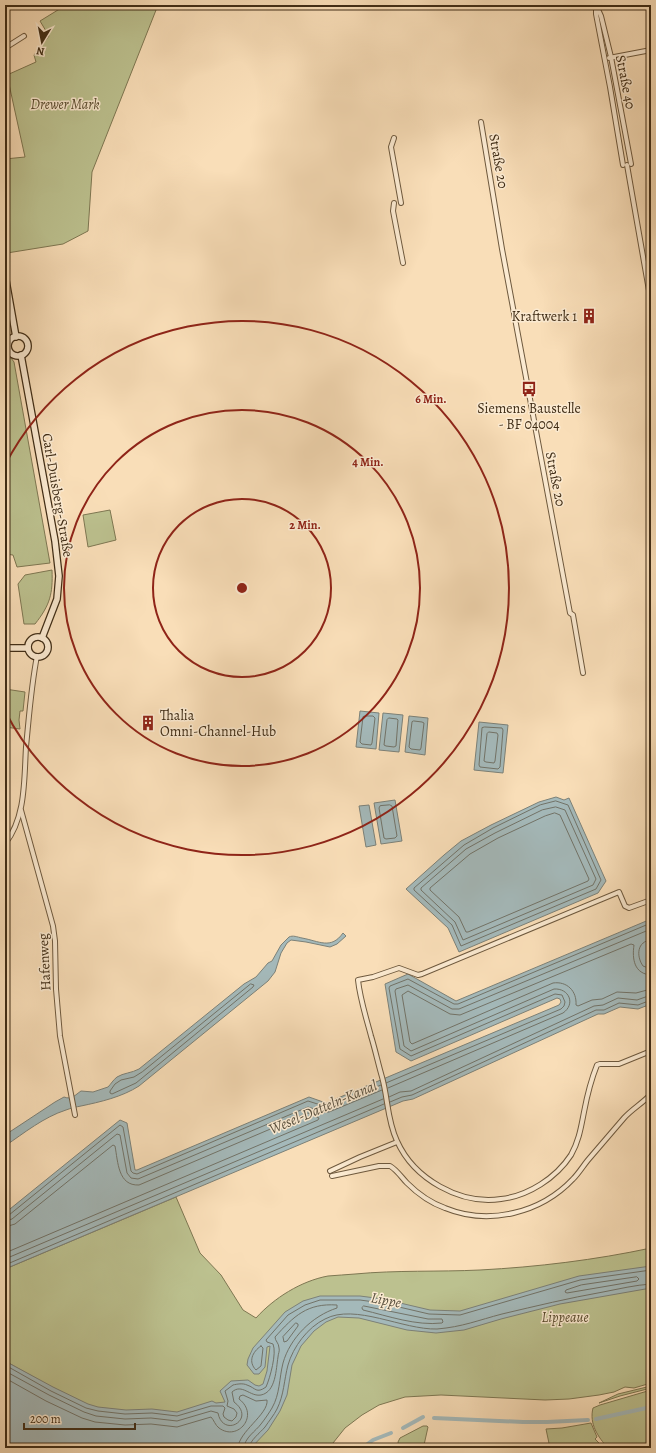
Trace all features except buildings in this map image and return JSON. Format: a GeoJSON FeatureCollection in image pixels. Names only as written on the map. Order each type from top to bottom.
{"type":"FeatureCollection","features":[{"type":"Feature","properties":{"kind":"main road"},"geometry":{"type":"LineString","coordinates":[[5,275],[16,337]]}},
{"type":"Feature","properties":{"kind":"main road"},"geometry":{"type":"LineString","coordinates":[[16,337],[24,338],[28,344],[27,351],[20,356],[7,349],[11,341],[16,337]]}},
{"type":"Feature","properties":{"kind":"main road","name":"Carl-Duisberg-Straße"},"geometry":{"type":"LineString","coordinates":[[20,356],[55,541],[60,576],[57,599],[42,638]]}},
{"type":"Feature","properties":{"kind":"main road"},"geometry":{"type":"LineString","coordinates":[[37,637],[42,638],[47,642],[48,649],[44,655],[37,656],[31,654],[28,648],[29,643],[32,639],[37,637]]}},
{"type":"Feature","properties":{"kind":"main road"},"geometry":{"type":"LineString","coordinates":[[5,648],[28,648]]}},
{"type":"Feature","properties":{"kind":"street"},"geometry":{"type":"LineString","coordinates":[[601,5],[596,5],[596,14],[602,29],[605,59],[627,165]]}},
{"type":"Feature","properties":{"kind":"street","name":"Straße 40"},"geometry":{"type":"LineString","coordinates":[[602,29],[611,57],[627,165],[651,302]]}},
{"type":"Feature","properties":{"kind":"street"},"geometry":{"type":"LineString","coordinates":[[5,48],[24,36]]}},
{"type":"Feature","properties":{"kind":"street"},"geometry":{"type":"LineString","coordinates":[[605,59],[651,50]]}},
{"type":"Feature","properties":{"kind":"street","name":"Straße 20"},"geometry":{"type":"LineString","coordinates":[[481,122],[502,249],[570,613],[573,615],[583,673]]}},
{"type":"Feature","properties":{"kind":"street"},"geometry":{"type":"LineString","coordinates":[[394,138],[391,148],[401,203]]}},
{"type":"Feature","properties":{"kind":"street"},"geometry":{"type":"LineString","coordinates":[[394,203],[393,211],[403,263]]}},
{"type":"Feature","properties":{"kind":"street"},"geometry":{"type":"LineString","coordinates":[[5,844],[21,810],[31,690],[37,656]]}},
{"type":"Feature","properties":{"kind":"street","name":"Hafenweg"},"geometry":{"type":"LineString","coordinates":[[21,810],[53,926],[60,1036],[74,1115]]}},
{"type":"Feature","properties":{"kind":"street"},"geometry":{"type":"LineString","coordinates":[[651,900],[629,908],[625,906],[619,892],[422,974],[418,975],[399,968],[373,977],[358,980],[361,1001],[382,1078],[388,1115],[397,1142],[410,1162],[429,1180],[456,1194],[472,1198],[485,1200],[510,1198],[523,1194],[545,1181],[566,1163],[571,1154],[582,1128],[597,1065],[619,1064],[651,1051]]}},
{"type":"Feature","properties":{"kind":"street"},"geometry":{"type":"LineString","coordinates":[[332,1176],[379,1166],[390,1166],[416,1191],[445,1209],[475,1216],[510,1214],[535,1206],[565,1186],[573,1179],[625,1117],[651,1094]]}},
{"type":"Feature","properties":{"kind":"street"},"geometry":{"type":"LineString","coordinates":[[330,1171],[397,1142]]}},
{"type":"Feature","properties":{"kind":"green space","name":"Drewer Mark"},"geometry":{"type":"Polygon","coordinates":[[[66,5],[158,5],[92,172],[88,231],[63,244],[7,253],[5,245],[5,159],[25,157],[7,75],[36,62],[34,55],[49,36],[40,21],[66,5]]]}},
{"type":"Feature","properties":{"kind":"green space"},"geometry":{"type":"Polygon","coordinates":[[[11,358],[14,362],[50,563],[17,567],[13,555],[5,554],[5,359],[11,358]]]}},
{"type":"Feature","properties":{"kind":"green space"},"geometry":{"type":"Polygon","coordinates":[[[110,510],[116,540],[88,547],[83,515],[110,510]]]}},
{"type":"Feature","properties":{"kind":"green space"},"geometry":{"type":"Polygon","coordinates":[[[52,570],[50,599],[44,611],[35,624],[24,624],[18,584],[25,575],[52,570]]]}},
{"type":"Feature","properties":{"kind":"green space"},"geometry":{"type":"Polygon","coordinates":[[[5,689],[25,692],[23,711],[20,711],[20,729],[5,727],[5,689]]]}},
{"type":"Feature","properties":{"kind":"green space","name":"Lippeaue"},"geometry":{"type":"Polygon","coordinates":[[[176,1197],[200,1253],[221,1275],[243,1310],[256,1318],[271,1304],[289,1291],[318,1278],[328,1276],[386,1272],[501,1269],[566,1262],[651,1248],[651,1383],[634,1388],[625,1387],[614,1392],[599,1395],[569,1399],[545,1400],[441,1395],[405,1397],[379,1405],[362,1415],[345,1428],[329,1448],[5,1448],[37,1379],[5,1361],[5,1269],[176,1197]]]}},
{"type":"Feature","properties":{"kind":"green space"},"geometry":{"type":"Polygon","coordinates":[[[651,1386],[651,1388],[599,1403],[618,1394],[651,1386]]]}},
{"type":"Feature","properties":{"kind":"green space"},"geometry":{"type":"Polygon","coordinates":[[[651,1390],[651,1448],[608,1448],[593,1425],[593,1408],[651,1390]]]}},
{"type":"Feature","properties":{"kind":"green space"},"geometry":{"type":"Polygon","coordinates":[[[591,1423],[597,1437],[595,1439],[604,1448],[550,1448],[546,1429],[591,1423]]]}},
{"type":"Feature","properties":{"kind":"green space"},"geometry":{"type":"Polygon","coordinates":[[[423,1426],[428,1427],[424,1445],[415,1448],[399,1448],[398,1442],[400,1438],[423,1426]]]}},
{"type":"Feature","properties":{"kind":"water"},"geometry":{"type":"Polygon","coordinates":[[[360,711],[379,713],[376,749],[356,747],[360,711]]]}},
{"type":"Feature","properties":{"kind":"water"},"geometry":{"type":"Polygon","coordinates":[[[383,713],[403,715],[399,752],[379,750],[383,713]]]}},
{"type":"Feature","properties":{"kind":"water"},"geometry":{"type":"Polygon","coordinates":[[[409,716],[428,718],[425,755],[405,752],[409,716]]]}},
{"type":"Feature","properties":{"kind":"water"},"geometry":{"type":"Polygon","coordinates":[[[479,722],[508,725],[503,773],[474,770],[479,722]]]}},
{"type":"Feature","properties":{"kind":"water"},"geometry":{"type":"Polygon","coordinates":[[[556,797],[564,800],[569,798],[606,881],[598,893],[459,952],[448,928],[406,889],[461,841],[539,802],[556,797]]]}},
{"type":"Feature","properties":{"kind":"water"},"geometry":{"type":"Polygon","coordinates":[[[395,800],[402,841],[381,844],[374,803],[395,800]]]}},
{"type":"Feature","properties":{"kind":"water"},"geometry":{"type":"Polygon","coordinates":[[[369,805],[376,845],[366,847],[359,806],[369,805]]]}},
{"type":"Feature","properties":{"kind":"water","name":"Wesel-Datteln-Kanal"},"geometry":{"type":"Polygon","coordinates":[[[651,919],[651,948],[648,950],[649,954],[647,955],[651,961],[651,1004],[638,1009],[620,1007],[604,1014],[598,1014],[413,1099],[403,1101],[5,1269],[5,1213],[120,1120],[127,1123],[135,1170],[137,1170],[309,1097],[326,1103],[559,1005],[561,1002],[560,999],[557,998],[411,1061],[396,1052],[385,984],[408,974],[456,1001],[651,919]]]}},
{"type":"Feature","properties":{"kind":"water"},"geometry":{"type":"Polygon","coordinates":[[[343,933],[346,936],[337,944],[330,947],[291,940],[287,943],[281,953],[275,972],[268,981],[139,1086],[111,1099],[72,1108],[58,1113],[34,1126],[5,1146],[5,1135],[55,1102],[64,1097],[71,1097],[81,1091],[93,1092],[108,1087],[117,1077],[139,1069],[244,984],[256,977],[268,963],[272,961],[281,945],[289,937],[295,936],[329,943],[334,941],[343,933]]]}},
{"type":"Feature","properties":{"kind":"water","name":"Lippe"},"geometry":{"type":"Polygon","coordinates":[[[651,1266],[651,1288],[560,1304],[464,1330],[436,1333],[407,1330],[359,1318],[338,1317],[326,1322],[314,1331],[301,1346],[292,1365],[287,1395],[280,1411],[268,1430],[251,1448],[5,1448],[5,1361],[53,1387],[88,1404],[98,1407],[126,1410],[152,1409],[177,1412],[212,1401],[216,1403],[225,1402],[220,1391],[231,1381],[248,1380],[255,1385],[259,1386],[263,1384],[267,1371],[270,1346],[267,1347],[265,1367],[259,1374],[254,1374],[247,1365],[253,1348],[285,1312],[303,1301],[320,1296],[360,1296],[383,1299],[430,1310],[460,1311],[579,1276],[651,1266]]]}},
{"type":"Feature","properties":{"kind":"waterway"},"geometry":{"type":"LineString","coordinates":[[596,1419],[651,1407]]}},
{"type":"Feature","properties":{"kind":"waterway"},"geometry":{"type":"LineString","coordinates":[[403,1428],[423,1417]]}},
{"type":"Feature","properties":{"kind":"waterway"},"geometry":{"type":"LineString","coordinates":[[434,1418],[523,1422],[588,1420]]}},
{"type":"Feature","properties":{"kind":"waterway"},"geometry":{"type":"LineString","coordinates":[[362,1448],[373,1440],[391,1433]]}},
{"type":"Feature","properties":{"kind":"place","name":"Kraftwerk 1"},"geometry":{"type":"Point","coordinates":[589,316]}},
{"type":"Feature","properties":{"kind":"place","name":"Siemens Baustelle - BF 04004"},"geometry":{"type":"Point","coordinates":[529,389]}},
{"type":"Feature","properties":{"kind":"place","name":"Thalia Omni-Channel-Hub"},"geometry":{"type":"Point","coordinates":[148,723]}}]}
